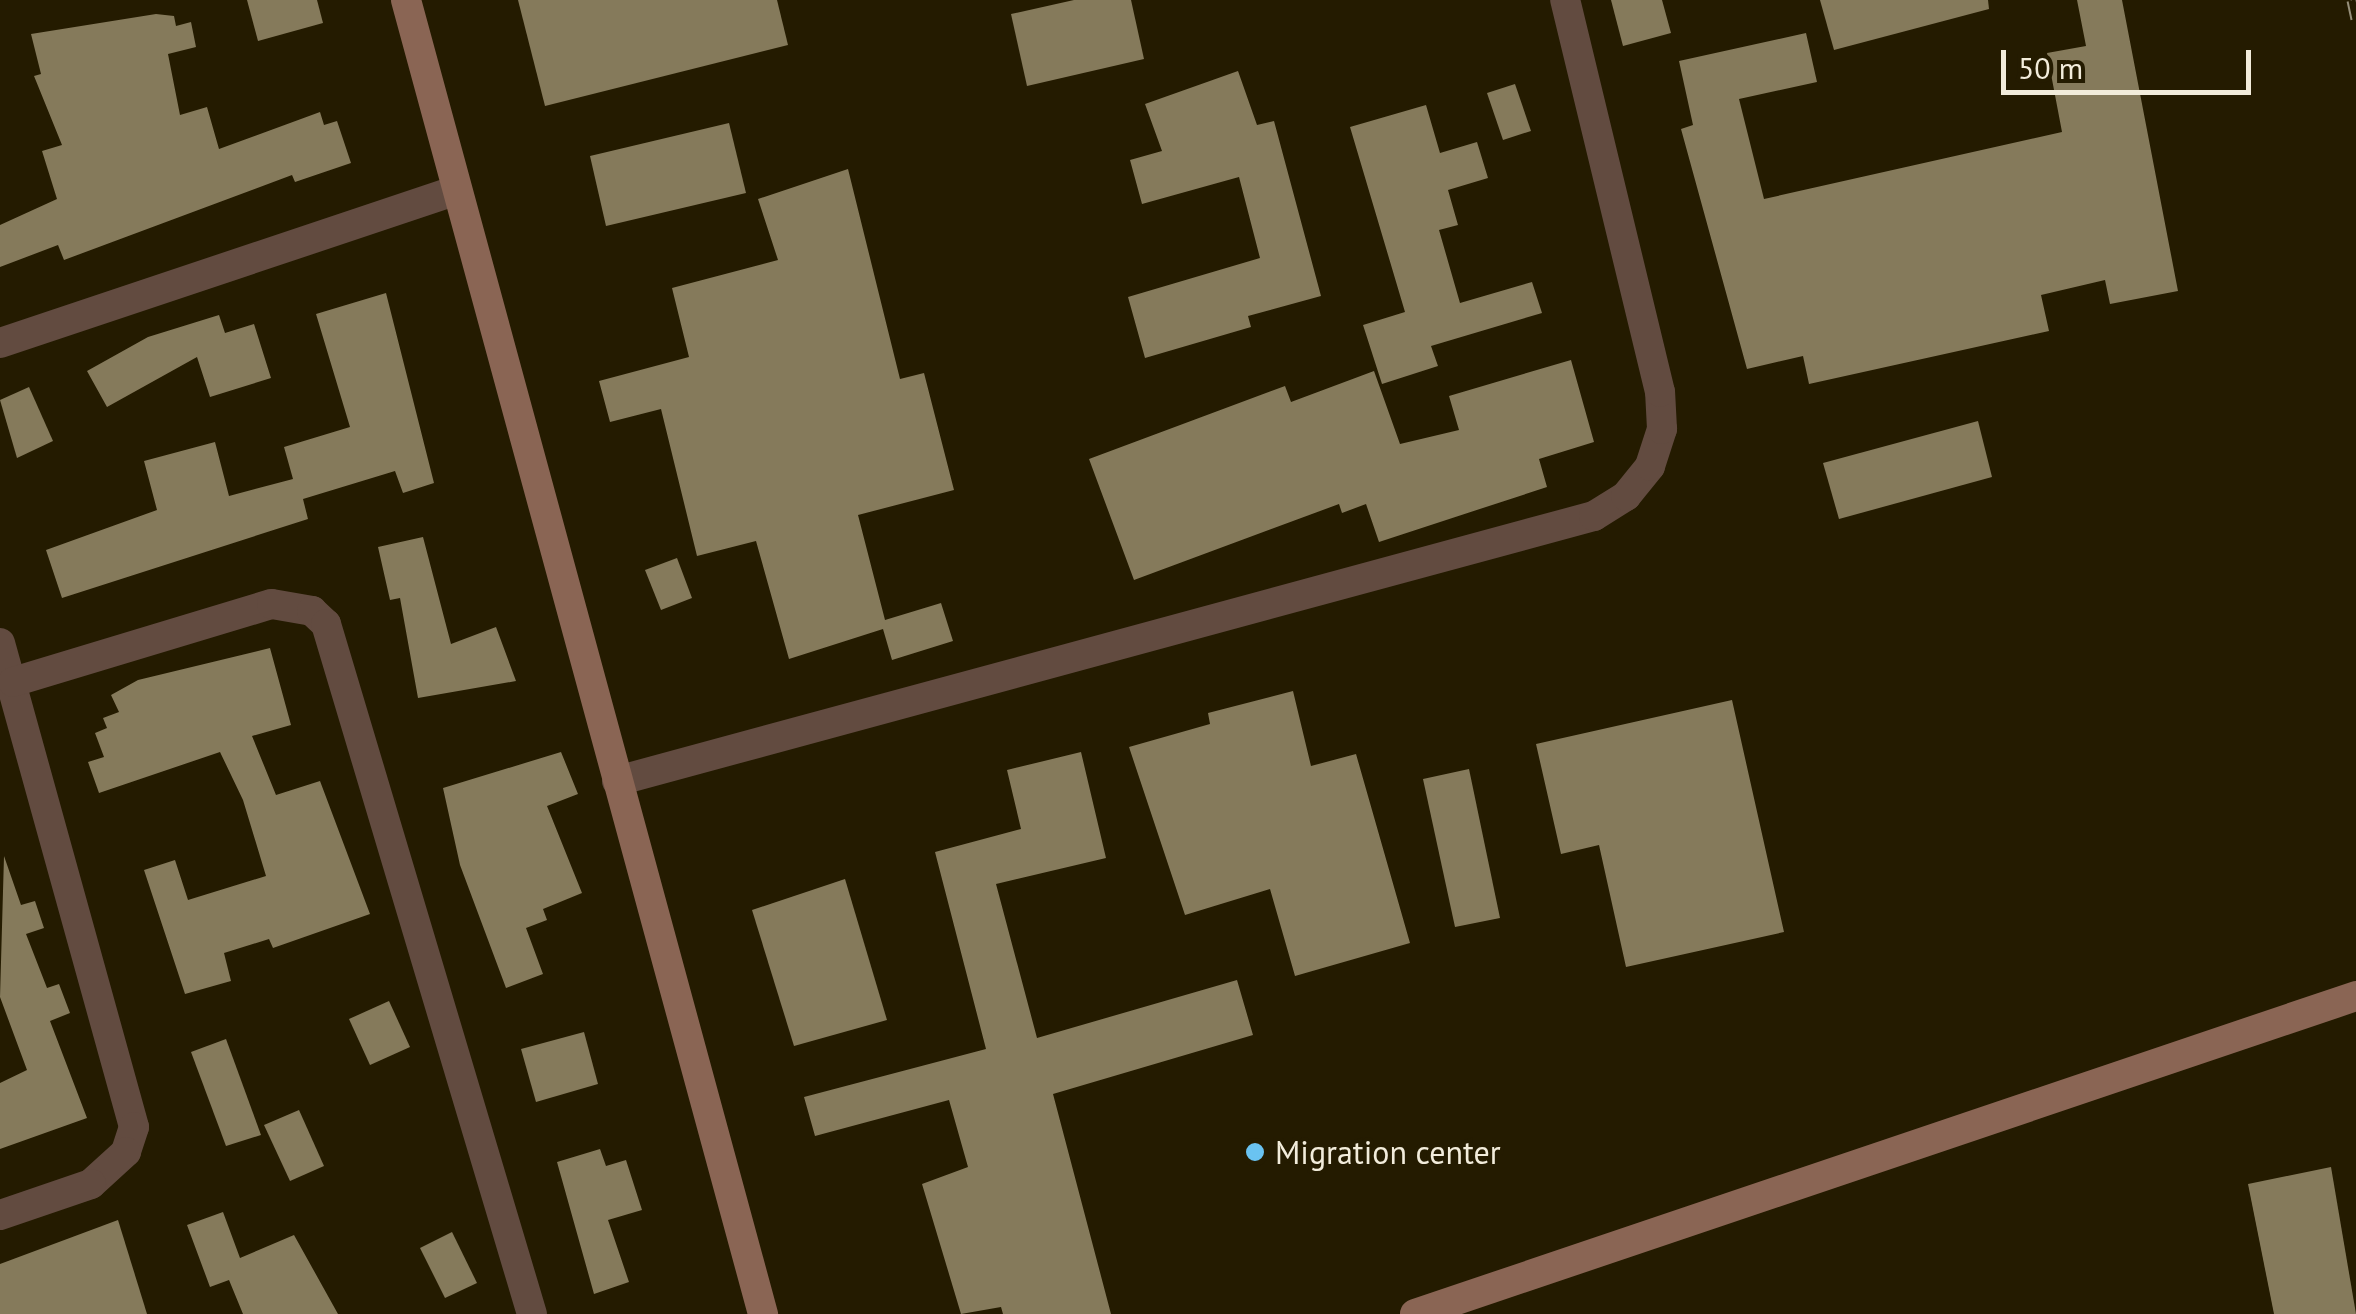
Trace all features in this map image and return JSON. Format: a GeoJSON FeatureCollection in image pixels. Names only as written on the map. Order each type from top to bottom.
{"type":"FeatureCollection","features":[{"type":"Feature","properties":{"kind":"street"},"geometry":{"type":"LineString","coordinates":[[406,0],[763,1314]]}},
{"type":"Feature","properties":{"kind":"street"},"geometry":{"type":"LineString","coordinates":[[618,781],[1594,516],[1626,496],[1650,466],[1662,429],[1660,392],[1564,0]]}},
{"type":"Feature","properties":{"kind":"street"},"geometry":{"type":"LineString","coordinates":[[0,343],[457,190]]}},
{"type":"Feature","properties":{"kind":"street"},"geometry":{"type":"LineString","coordinates":[[13,682],[272,604],[312,611],[326,624],[532,1314]]}},
{"type":"Feature","properties":{"kind":"street"},"geometry":{"type":"LineString","coordinates":[[0,644],[13,682],[13,739],[134,1127],[126,1152],[90,1184],[0,1216]]}},
{"type":"Feature","properties":{"kind":"street"},"geometry":{"type":"LineString","coordinates":[[1414,1314],[2356,996]]}},
{"type":"Feature","properties":{"kind":"building"},"geometry":{"type":"Polygon","coordinates":[[[247,0],[317,0],[323,23],[258,41],[247,0]]]}},
{"type":"Feature","properties":{"kind":"building"},"geometry":{"type":"Polygon","coordinates":[[[518,0],[777,0],[788,45],[545,106],[518,0]]]}},
{"type":"Feature","properties":{"kind":"building"},"geometry":{"type":"Polygon","coordinates":[[[1074,0],[1131,0],[1144,59],[1027,86],[1011,14],[1074,0]]]}},
{"type":"Feature","properties":{"kind":"building"},"geometry":{"type":"Polygon","coordinates":[[[1611,0],[1662,0],[1671,33],[1623,46],[1611,0]]]}},
{"type":"Feature","properties":{"kind":"building"},"geometry":{"type":"Polygon","coordinates":[[[1820,0],[1988,0],[1989,9],[1834,50],[1820,0]]]}},
{"type":"Feature","properties":{"kind":"building"},"geometry":{"type":"Polygon","coordinates":[[[2077,0],[2122,0],[2178,291],[2110,304],[2105,280],[2041,295],[2049,331],[1809,384],[1803,356],[1747,369],[1681,129],[1693,125],[1679,61],[1806,33],[1817,82],[1739,99],[1764,199],[2062,132],[2047,53],[2086,46],[2077,0]]]}},
{"type":"Feature","properties":{"kind":"building"},"geometry":{"type":"Polygon","coordinates":[[[156,14],[174,16],[176,26],[191,22],[196,47],[168,54],[180,115],[207,107],[219,149],[320,112],[324,125],[337,121],[351,163],[295,182],[292,175],[64,260],[58,245],[0,267],[0,225],[57,199],[42,151],[62,145],[34,76],[41,74],[31,34],[156,14]]]}},
{"type":"Feature","properties":{"kind":"building"},"geometry":{"type":"Polygon","coordinates":[[[1238,71],[1257,125],[1274,121],[1321,296],[1248,316],[1251,327],[1145,358],[1128,297],[1260,258],[1239,177],[1142,204],[1130,160],[1162,151],[1145,104],[1238,71]]]}},
{"type":"Feature","properties":{"kind":"building"},"geometry":{"type":"Polygon","coordinates":[[[1515,84],[1531,131],[1503,140],[1487,93],[1515,84]]]}},
{"type":"Feature","properties":{"kind":"building"},"geometry":{"type":"Polygon","coordinates":[[[1426,105],[1440,153],[1477,142],[1488,178],[1448,190],[1458,225],[1439,230],[1460,303],[1532,282],[1542,313],[1431,346],[1438,366],[1382,384],[1363,325],[1405,312],[1350,127],[1426,105]]]}},
{"type":"Feature","properties":{"kind":"building"},"geometry":{"type":"Polygon","coordinates":[[[729,123],[746,193],[606,226],[590,156],[729,123]]]}},
{"type":"Feature","properties":{"kind":"building"},"geometry":{"type":"Polygon","coordinates":[[[848,169],[900,379],[924,373],[954,490],[858,515],[885,620],[941,603],[953,641],[892,660],[883,629],[789,659],[756,541],[697,556],[661,409],[610,422],[599,381],[689,357],[672,288],[778,260],[758,199],[848,169]]]}},
{"type":"Feature","properties":{"kind":"building"},"geometry":{"type":"Polygon","coordinates":[[[386,293],[434,483],[403,493],[395,471],[303,499],[308,519],[62,598],[46,550],[157,510],[144,461],[215,442],[229,496],[293,479],[284,447],[350,427],[316,314],[386,293]]]}},
{"type":"Feature","properties":{"kind":"building"},"geometry":{"type":"Polygon","coordinates":[[[219,315],[225,333],[254,324],[271,378],[210,397],[197,357],[107,407],[87,371],[148,337],[219,315]]]}},
{"type":"Feature","properties":{"kind":"building"},"geometry":{"type":"Polygon","coordinates":[[[1571,360],[1594,442],[1539,459],[1547,487],[1379,542],[1366,504],[1342,513],[1339,504],[1134,580],[1089,459],[1285,386],[1291,402],[1374,371],[1400,444],[1459,430],[1449,396],[1571,360]]]}},
{"type":"Feature","properties":{"kind":"building"},"geometry":{"type":"Polygon","coordinates":[[[29,387],[53,441],[17,458],[0,400],[29,387]]]}},
{"type":"Feature","properties":{"kind":"building"},"geometry":{"type":"Polygon","coordinates":[[[1978,421],[1992,477],[1839,519],[1823,463],[1978,421]]]}},
{"type":"Feature","properties":{"kind":"building"},"geometry":{"type":"Polygon","coordinates":[[[423,537],[451,644],[496,627],[516,681],[418,698],[400,598],[390,600],[378,547],[423,537]]]}},
{"type":"Feature","properties":{"kind":"building"},"geometry":{"type":"Polygon","coordinates":[[[677,558],[692,598],[661,610],[645,570],[677,558]]]}},
{"type":"Feature","properties":{"kind":"building"},"geometry":{"type":"Polygon","coordinates":[[[270,648],[291,725],[252,736],[276,795],[320,781],[370,914],[273,948],[269,939],[224,953],[231,981],[185,994],[144,870],[175,860],[188,900],[266,876],[243,800],[220,752],[99,793],[88,762],[104,757],[95,733],[107,728],[103,718],[119,712],[111,695],[138,680],[270,648]]]}},
{"type":"Feature","properties":{"kind":"building"},"geometry":{"type":"Polygon","coordinates":[[[1293,691],[1311,766],[1356,754],[1410,943],[1295,976],[1270,889],[1185,915],[1129,747],[1210,724],[1208,713],[1293,691]]]}},
{"type":"Feature","properties":{"kind":"building"},"geometry":{"type":"Polygon","coordinates":[[[1732,700],[1784,932],[1626,967],[1599,845],[1561,854],[1536,744],[1732,700]]]}},
{"type":"Feature","properties":{"kind":"building"},"geometry":{"type":"Polygon","coordinates":[[[561,752],[578,794],[547,806],[582,893],[543,909],[547,920],[526,928],[543,974],[506,988],[460,865],[443,788],[561,752]]]}},
{"type":"Feature","properties":{"kind":"building"},"geometry":{"type":"Polygon","coordinates":[[[1081,752],[1106,858],[996,884],[1037,1038],[1237,980],[1253,1035],[1053,1094],[1111,1314],[1003,1314],[1001,1307],[961,1314],[922,1184],[968,1167],[949,1100],[815,1136],[804,1097],[986,1049],[935,852],[1021,829],[1007,770],[1081,752]]]}},
{"type":"Feature","properties":{"kind":"building"},"geometry":{"type":"Polygon","coordinates":[[[1469,769],[1500,918],[1455,927],[1423,779],[1469,769]]]}},
{"type":"Feature","properties":{"kind":"building"},"geometry":{"type":"Polygon","coordinates":[[[4,856],[21,905],[35,901],[44,928],[26,934],[47,988],[59,984],[70,1013],[50,1021],[87,1118],[0,1149],[0,1083],[27,1070],[0,997],[4,856]]]}},
{"type":"Feature","properties":{"kind":"building"},"geometry":{"type":"Polygon","coordinates":[[[845,879],[887,1020],[794,1046],[752,910],[845,879]]]}},
{"type":"Feature","properties":{"kind":"building"},"geometry":{"type":"Polygon","coordinates":[[[389,1001],[410,1047],[370,1065],[349,1019],[389,1001]]]}},
{"type":"Feature","properties":{"kind":"building"},"geometry":{"type":"Polygon","coordinates":[[[584,1032],[598,1084],[536,1102],[521,1049],[584,1032]]]}},
{"type":"Feature","properties":{"kind":"building"},"geometry":{"type":"Polygon","coordinates":[[[226,1039],[261,1135],[226,1146],[191,1052],[226,1039]]]}},
{"type":"Feature","properties":{"kind":"building"},"geometry":{"type":"Polygon","coordinates":[[[299,1110],[324,1166],[290,1181],[264,1125],[299,1110]]]}},
{"type":"Feature","properties":{"kind":"building"},"geometry":{"type":"Polygon","coordinates":[[[600,1149],[606,1166],[626,1160],[642,1210],[608,1220],[629,1282],[594,1294],[557,1162],[600,1149]]]}},
{"type":"Feature","properties":{"kind":"building"},"geometry":{"type":"Polygon","coordinates":[[[2331,1167],[2356,1314],[2274,1314],[2248,1184],[2331,1167]]]}},
{"type":"Feature","properties":{"kind":"building"},"geometry":{"type":"Polygon","coordinates":[[[223,1212],[240,1258],[294,1235],[338,1314],[243,1314],[229,1280],[210,1287],[187,1225],[223,1212]]]}},
{"type":"Feature","properties":{"kind":"building"},"geometry":{"type":"Polygon","coordinates":[[[118,1220],[147,1314],[0,1314],[0,1264],[118,1220]]]}},
{"type":"Feature","properties":{"kind":"building"},"geometry":{"type":"Polygon","coordinates":[[[452,1232],[477,1283],[445,1298],[420,1248],[452,1232]]]}},
{"type":"Feature","properties":{"kind":"railway"},"geometry":{"type":"LineString","coordinates":[[2352,0],[2356,19]]}},
{"type":"Feature","properties":{"kind":"place","name":"Migration center"},"geometry":{"type":"Point","coordinates":[1255,1152]}}]}
